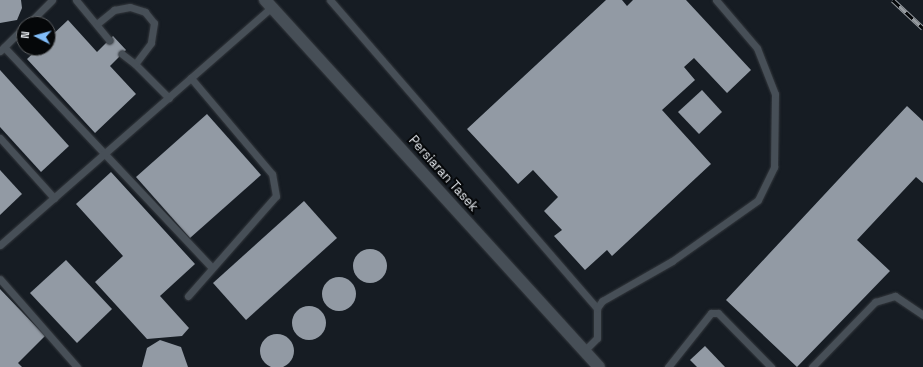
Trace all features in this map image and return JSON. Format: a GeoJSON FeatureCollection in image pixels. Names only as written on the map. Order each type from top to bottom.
{"type":"FeatureCollection","features":[{"type":"Feature","properties":{"kind":"street","name":"Persiaran Tasek"},"geometry":{"type":"LineString","coordinates":[[269,4],[599,367]]}},
{"type":"Feature","properties":{"kind":"lane"},"geometry":{"type":"LineString","coordinates":[[36,16],[52,0]]}},
{"type":"Feature","properties":{"kind":"lane"},"geometry":{"type":"LineString","coordinates":[[76,0],[98,23],[109,40]]}},
{"type":"Feature","properties":{"kind":"lane"},"geometry":{"type":"LineString","coordinates":[[330,0],[597,308]]}},
{"type":"Feature","properties":{"kind":"lane"},"geometry":{"type":"LineString","coordinates":[[584,351],[597,338],[597,308],[602,300],[672,260],[758,200],[774,167],[775,94],[757,48],[716,0]]}},
{"type":"Feature","properties":{"kind":"lane"},"geometry":{"type":"LineString","coordinates":[[0,246],[169,98],[269,4]]}},
{"type":"Feature","properties":{"kind":"lane"},"geometry":{"type":"LineString","coordinates":[[98,23],[114,10],[130,7],[145,12],[154,23],[151,43],[135,64]]}},
{"type":"Feature","properties":{"kind":"lane"},"geometry":{"type":"LineString","coordinates":[[16,36],[2,49],[107,152],[212,268]]}},
{"type":"Feature","properties":{"kind":"lane"},"geometry":{"type":"LineString","coordinates":[[122,54],[135,64],[169,98]]}},
{"type":"Feature","properties":{"kind":"lane"},"geometry":{"type":"LineString","coordinates":[[188,296],[276,196],[272,174],[191,78]]}},
{"type":"Feature","properties":{"kind":"lane"},"geometry":{"type":"LineString","coordinates":[[0,138],[54,198]]}},
{"type":"Feature","properties":{"kind":"lane"},"geometry":{"type":"LineString","coordinates":[[0,279],[77,367]]}},
{"type":"Feature","properties":{"kind":"lane"},"geometry":{"type":"LineString","coordinates":[[812,367],[875,302],[895,296],[923,315]]}},
{"type":"Feature","properties":{"kind":"lane"},"geometry":{"type":"LineString","coordinates":[[668,367],[711,313],[718,313],[771,367]]}},
{"type":"Feature","properties":{"kind":"building"},"geometry":{"type":"Polygon","coordinates":[[[0,0],[21,0],[22,8],[19,16],[16,16],[16,20],[0,23],[0,0]]]}},
{"type":"Feature","properties":{"kind":"building"},"geometry":{"type":"Polygon","coordinates":[[[606,0],[622,0],[627,6],[633,0],[686,0],[751,70],[727,93],[694,58],[684,67],[695,80],[662,110],[711,164],[612,256],[607,250],[585,270],[554,236],[562,230],[544,211],[558,197],[533,170],[518,184],[467,129],[606,0]]]}},
{"type":"Feature","properties":{"kind":"building"},"geometry":{"type":"Polygon","coordinates":[[[68,20],[97,52],[113,36],[126,50],[110,66],[136,94],[95,133],[27,59],[30,56],[56,56],[56,31],[68,20]]]}},
{"type":"Feature","properties":{"kind":"building"},"geometry":{"type":"Polygon","coordinates":[[[0,70],[69,146],[41,172],[0,127],[0,70]]]}},
{"type":"Feature","properties":{"kind":"building"},"geometry":{"type":"Polygon","coordinates":[[[702,90],[722,112],[699,134],[678,112],[702,90]]]}},
{"type":"Feature","properties":{"kind":"building"},"geometry":{"type":"Polygon","coordinates":[[[907,106],[923,121],[923,183],[916,177],[857,240],[890,271],[797,367],[726,300],[907,106]]]}},
{"type":"Feature","properties":{"kind":"building"},"geometry":{"type":"Polygon","coordinates":[[[207,114],[261,175],[190,238],[136,177],[207,114]]]}},
{"type":"Feature","properties":{"kind":"building"},"geometry":{"type":"Polygon","coordinates":[[[0,170],[22,194],[0,215],[0,170]]]}},
{"type":"Feature","properties":{"kind":"building"},"geometry":{"type":"Polygon","coordinates":[[[111,172],[195,264],[160,296],[189,328],[182,336],[147,339],[95,282],[123,256],[76,204],[111,172]]]}},
{"type":"Feature","properties":{"kind":"building"},"geometry":{"type":"Polygon","coordinates":[[[304,201],[337,238],[246,320],[213,283],[304,201]]]}},
{"type":"Feature","properties":{"kind":"building"},"geometry":{"type":"Polygon","coordinates":[[[373,249],[382,254],[386,259],[386,273],[382,278],[377,282],[367,283],[363,282],[354,273],[353,263],[354,259],[363,250],[373,249]]]}},
{"type":"Feature","properties":{"kind":"building"},"geometry":{"type":"Polygon","coordinates":[[[66,260],[112,309],[77,343],[30,293],[66,260]]]}},
{"type":"Feature","properties":{"kind":"building"},"geometry":{"type":"Polygon","coordinates":[[[342,277],[351,282],[355,287],[355,301],[351,306],[346,310],[336,311],[332,310],[323,301],[322,291],[323,287],[332,278],[342,277]]]}},
{"type":"Feature","properties":{"kind":"building"},"geometry":{"type":"Polygon","coordinates":[[[0,289],[45,336],[18,363],[22,367],[0,367],[0,289]]]}},
{"type":"Feature","properties":{"kind":"building"},"geometry":{"type":"Polygon","coordinates":[[[312,306],[321,311],[325,316],[325,330],[321,335],[316,339],[306,340],[302,339],[293,330],[292,320],[293,316],[302,307],[312,306]]]}},
{"type":"Feature","properties":{"kind":"building"},"geometry":{"type":"Polygon","coordinates":[[[274,334],[280,334],[289,339],[293,345],[293,357],[289,363],[280,368],[274,368],[265,363],[260,354],[260,348],[265,339],[274,334]]]}},
{"type":"Feature","properties":{"kind":"building"},"geometry":{"type":"Polygon","coordinates":[[[160,340],[181,347],[188,367],[142,367],[147,348],[160,340]]]}},
{"type":"Feature","properties":{"kind":"building"},"geometry":{"type":"Polygon","coordinates":[[[705,346],[725,367],[697,367],[690,360],[705,346]]]}},
{"type":"Feature","properties":{"kind":"railway"},"geometry":{"type":"LineString","coordinates":[[893,0],[923,28]]}}]}
